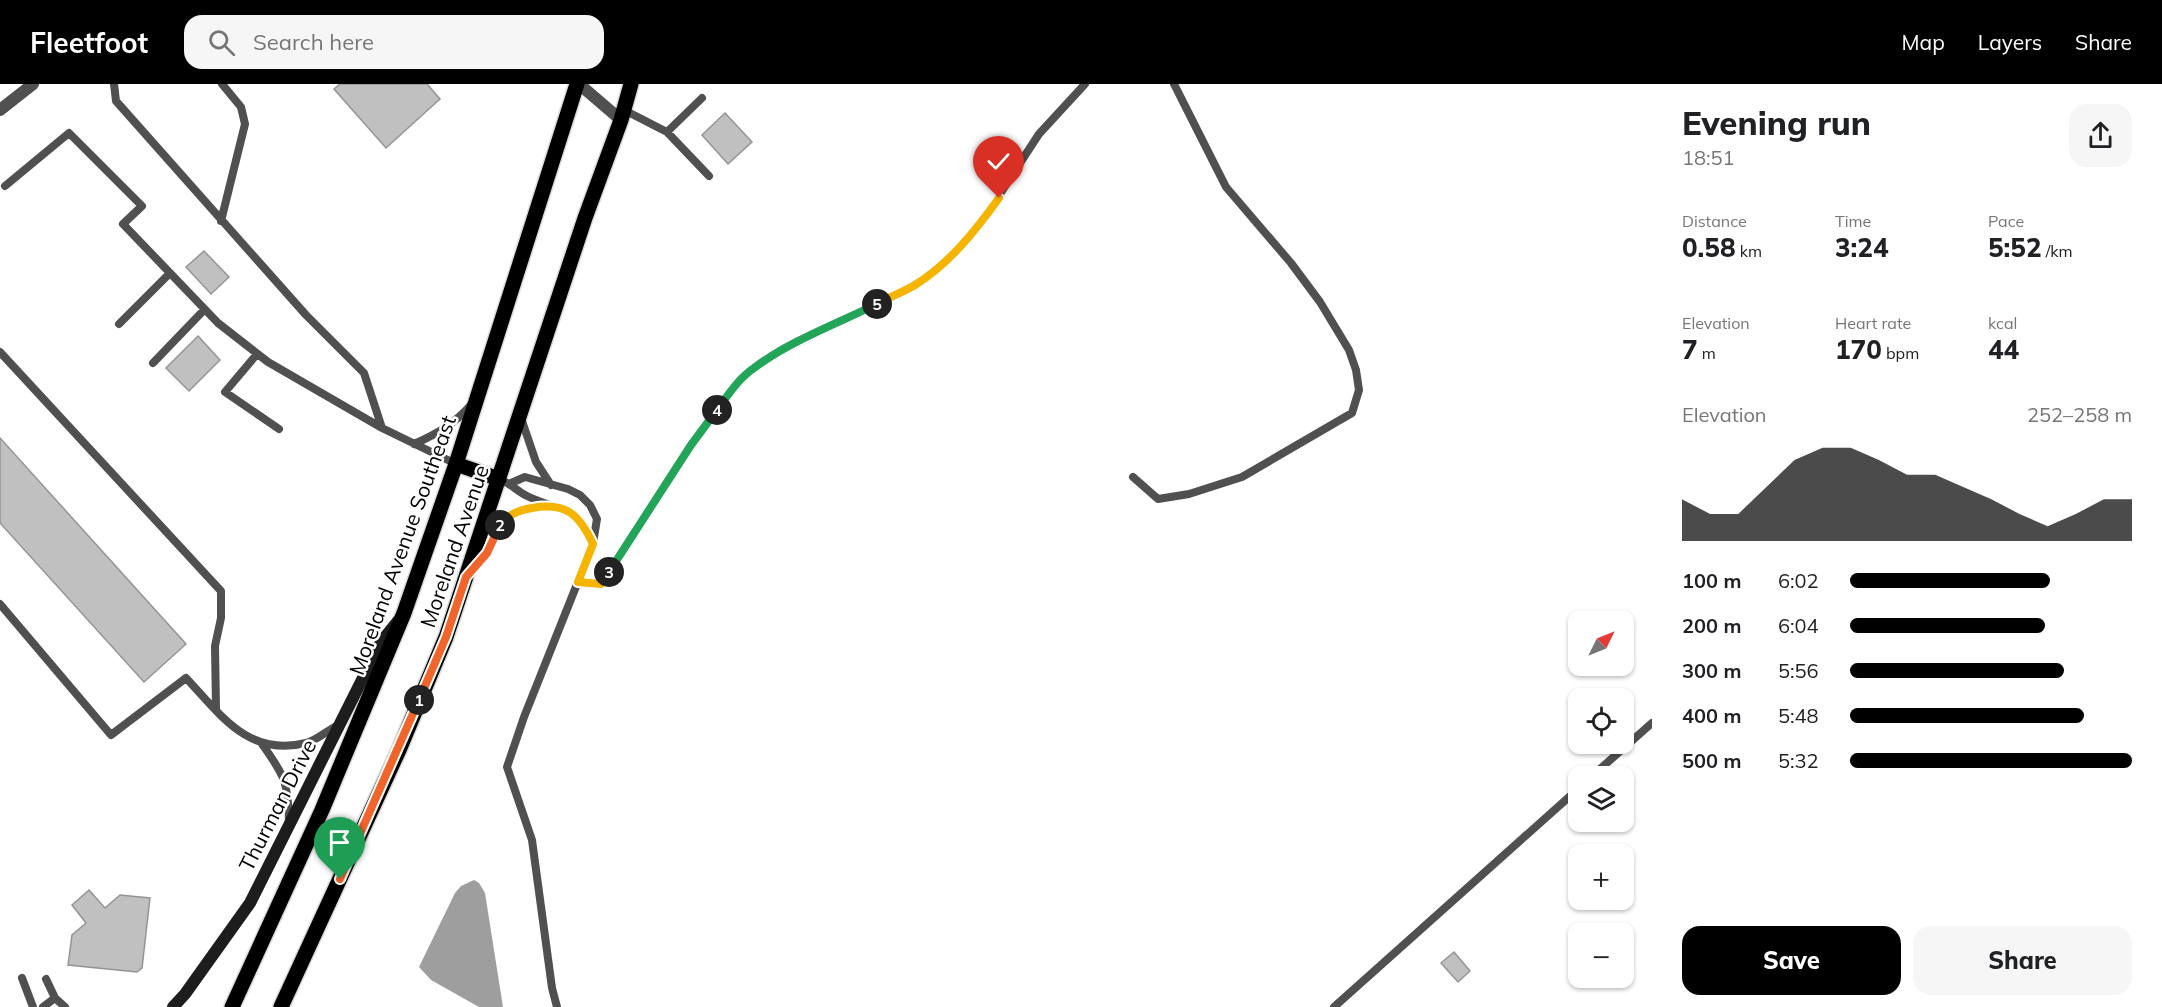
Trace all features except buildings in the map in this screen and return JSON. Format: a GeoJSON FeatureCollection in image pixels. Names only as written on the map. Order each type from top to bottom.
{"type":"FeatureCollection","features":[{"type":"Feature","properties":{"kind":"main road","name":"Moreland Avenue Southeast"},"geometry":{"type":"LineString","coordinates":[[232,1007],[322,810],[404,613],[456,464],[578,84]]}},
{"type":"Feature","properties":{"kind":"main road","name":"Moreland Avenue"},"geometry":{"type":"LineString","coordinates":[[281,1007],[399,750],[446,637],[466,577],[505,481],[520,414],[631,84]]}},
{"type":"Feature","properties":{"kind":"main road"},"geometry":{"type":"LineString","coordinates":[[456,464],[505,481]]}},
{"type":"Feature","properties":{"kind":"main road","name":"Thurman Drive"},"geometry":{"type":"LineString","coordinates":[[173,1007],[185,994],[250,903],[381,642],[404,613]]}},
{"type":"Feature","properties":{"kind":"street"},"geometry":{"type":"LineString","coordinates":[[0,110],[33,84]]}},
{"type":"Feature","properties":{"kind":"street"},"geometry":{"type":"LineString","coordinates":[[578,84],[622,115]]}},
{"type":"Feature","properties":{"kind":"lane"},"geometry":{"type":"LineString","coordinates":[[114,84],[116,101],[306,315],[364,373],[382,428]]}},
{"type":"Feature","properties":{"kind":"lane"},"geometry":{"type":"LineString","coordinates":[[221,221],[245,124],[241,107],[222,84]]}},
{"type":"Feature","properties":{"kind":"lane"},"geometry":{"type":"LineString","coordinates":[[578,582],[601,584],[691,445],[735,385],[752,369],[772,356],[915,285],[939,267],[981,223],[1039,134],[1085,84]]}},
{"type":"Feature","properties":{"kind":"lane"},"geometry":{"type":"LineString","coordinates":[[1133,477],[1158,499],[1189,494],[1242,477],[1352,413],[1359,390],[1356,370],[1349,350],[1320,302],[1291,263],[1226,187],[1174,84]]}},
{"type":"Feature","properties":{"kind":"lane"},"geometry":{"type":"LineString","coordinates":[[667,132],[702,98]]}},
{"type":"Feature","properties":{"kind":"lane"},"geometry":{"type":"LineString","coordinates":[[622,115],[667,132],[709,176]]}},
{"type":"Feature","properties":{"kind":"lane"},"geometry":{"type":"LineString","coordinates":[[5,186],[69,134],[142,206],[123,224],[218,323],[257,354],[382,428],[456,464]]}},
{"type":"Feature","properties":{"kind":"lane"},"geometry":{"type":"LineString","coordinates":[[119,324],[169,274]]}},
{"type":"Feature","properties":{"kind":"lane"},"geometry":{"type":"LineString","coordinates":[[153,363],[204,310]]}},
{"type":"Feature","properties":{"kind":"lane"},"geometry":{"type":"LineString","coordinates":[[0,352],[221,591],[221,618],[215,646],[216,709]]}},
{"type":"Feature","properties":{"kind":"lane"},"geometry":{"type":"LineString","coordinates":[[257,354],[225,392],[279,429]]}},
{"type":"Feature","properties":{"kind":"lane"},"geometry":{"type":"LineString","coordinates":[[414,444],[451,425],[476,400]]}},
{"type":"Feature","properties":{"kind":"lane"},"geometry":{"type":"LineString","coordinates":[[520,414],[536,462],[551,485]]}},
{"type":"Feature","properties":{"kind":"lane"},"geometry":{"type":"LineString","coordinates":[[505,481],[525,477],[568,489],[585,500],[597,519],[593,544],[524,717],[507,767],[532,840],[552,988],[557,1007]]}},
{"type":"Feature","properties":{"kind":"lane"},"geometry":{"type":"LineString","coordinates":[[505,481],[521,493],[570,512],[585,526],[593,544]]}},
{"type":"Feature","properties":{"kind":"lane"},"geometry":{"type":"LineString","coordinates":[[466,577],[487,553],[495,532],[507,516],[526,509],[548,505]]}},
{"type":"Feature","properties":{"kind":"lane"},"geometry":{"type":"LineString","coordinates":[[0,604],[111,735],[186,678],[245,737],[262,744],[307,743],[340,724]]}},
{"type":"Feature","properties":{"kind":"lane"},"geometry":{"type":"LineString","coordinates":[[1603,766],[1652,723]]}},
{"type":"Feature","properties":{"kind":"lane"},"geometry":{"type":"LineString","coordinates":[[262,744],[279,768],[288,788],[290,825]]}},
{"type":"Feature","properties":{"kind":"lane"},"geometry":{"type":"LineString","coordinates":[[1334,1007],[1568,798]]}},
{"type":"Feature","properties":{"kind":"lane"},"geometry":{"type":"LineString","coordinates":[[22,978],[33,1007]]}},
{"type":"Feature","properties":{"kind":"lane"},"geometry":{"type":"LineString","coordinates":[[46,979],[55,998],[65,1007]]}},
{"type":"Feature","properties":{"kind":"lane"},"geometry":{"type":"LineString","coordinates":[[43,1007],[55,998]]}},
{"type":"Feature","properties":{"kind":"shaded area"},"geometry":{"type":"Polygon","coordinates":[[[474,880],[479,883],[485,893],[503,1007],[479,1007],[431,980],[419,967],[455,893],[461,886],[474,880]]]}},
{"type":"Feature","properties":{"kind":"route"},"geometry":{"type":"LineString","coordinates":[[340,879],[399,750],[446,637],[466,577],[487,553],[495,532],[507,516],[526,509],[548,505],[561,507],[570,512],[585,526],[593,544],[578,582],[601,584],[691,445],[735,385],[752,369],[772,356],[915,285],[961,246],[999,198]]}}]}
